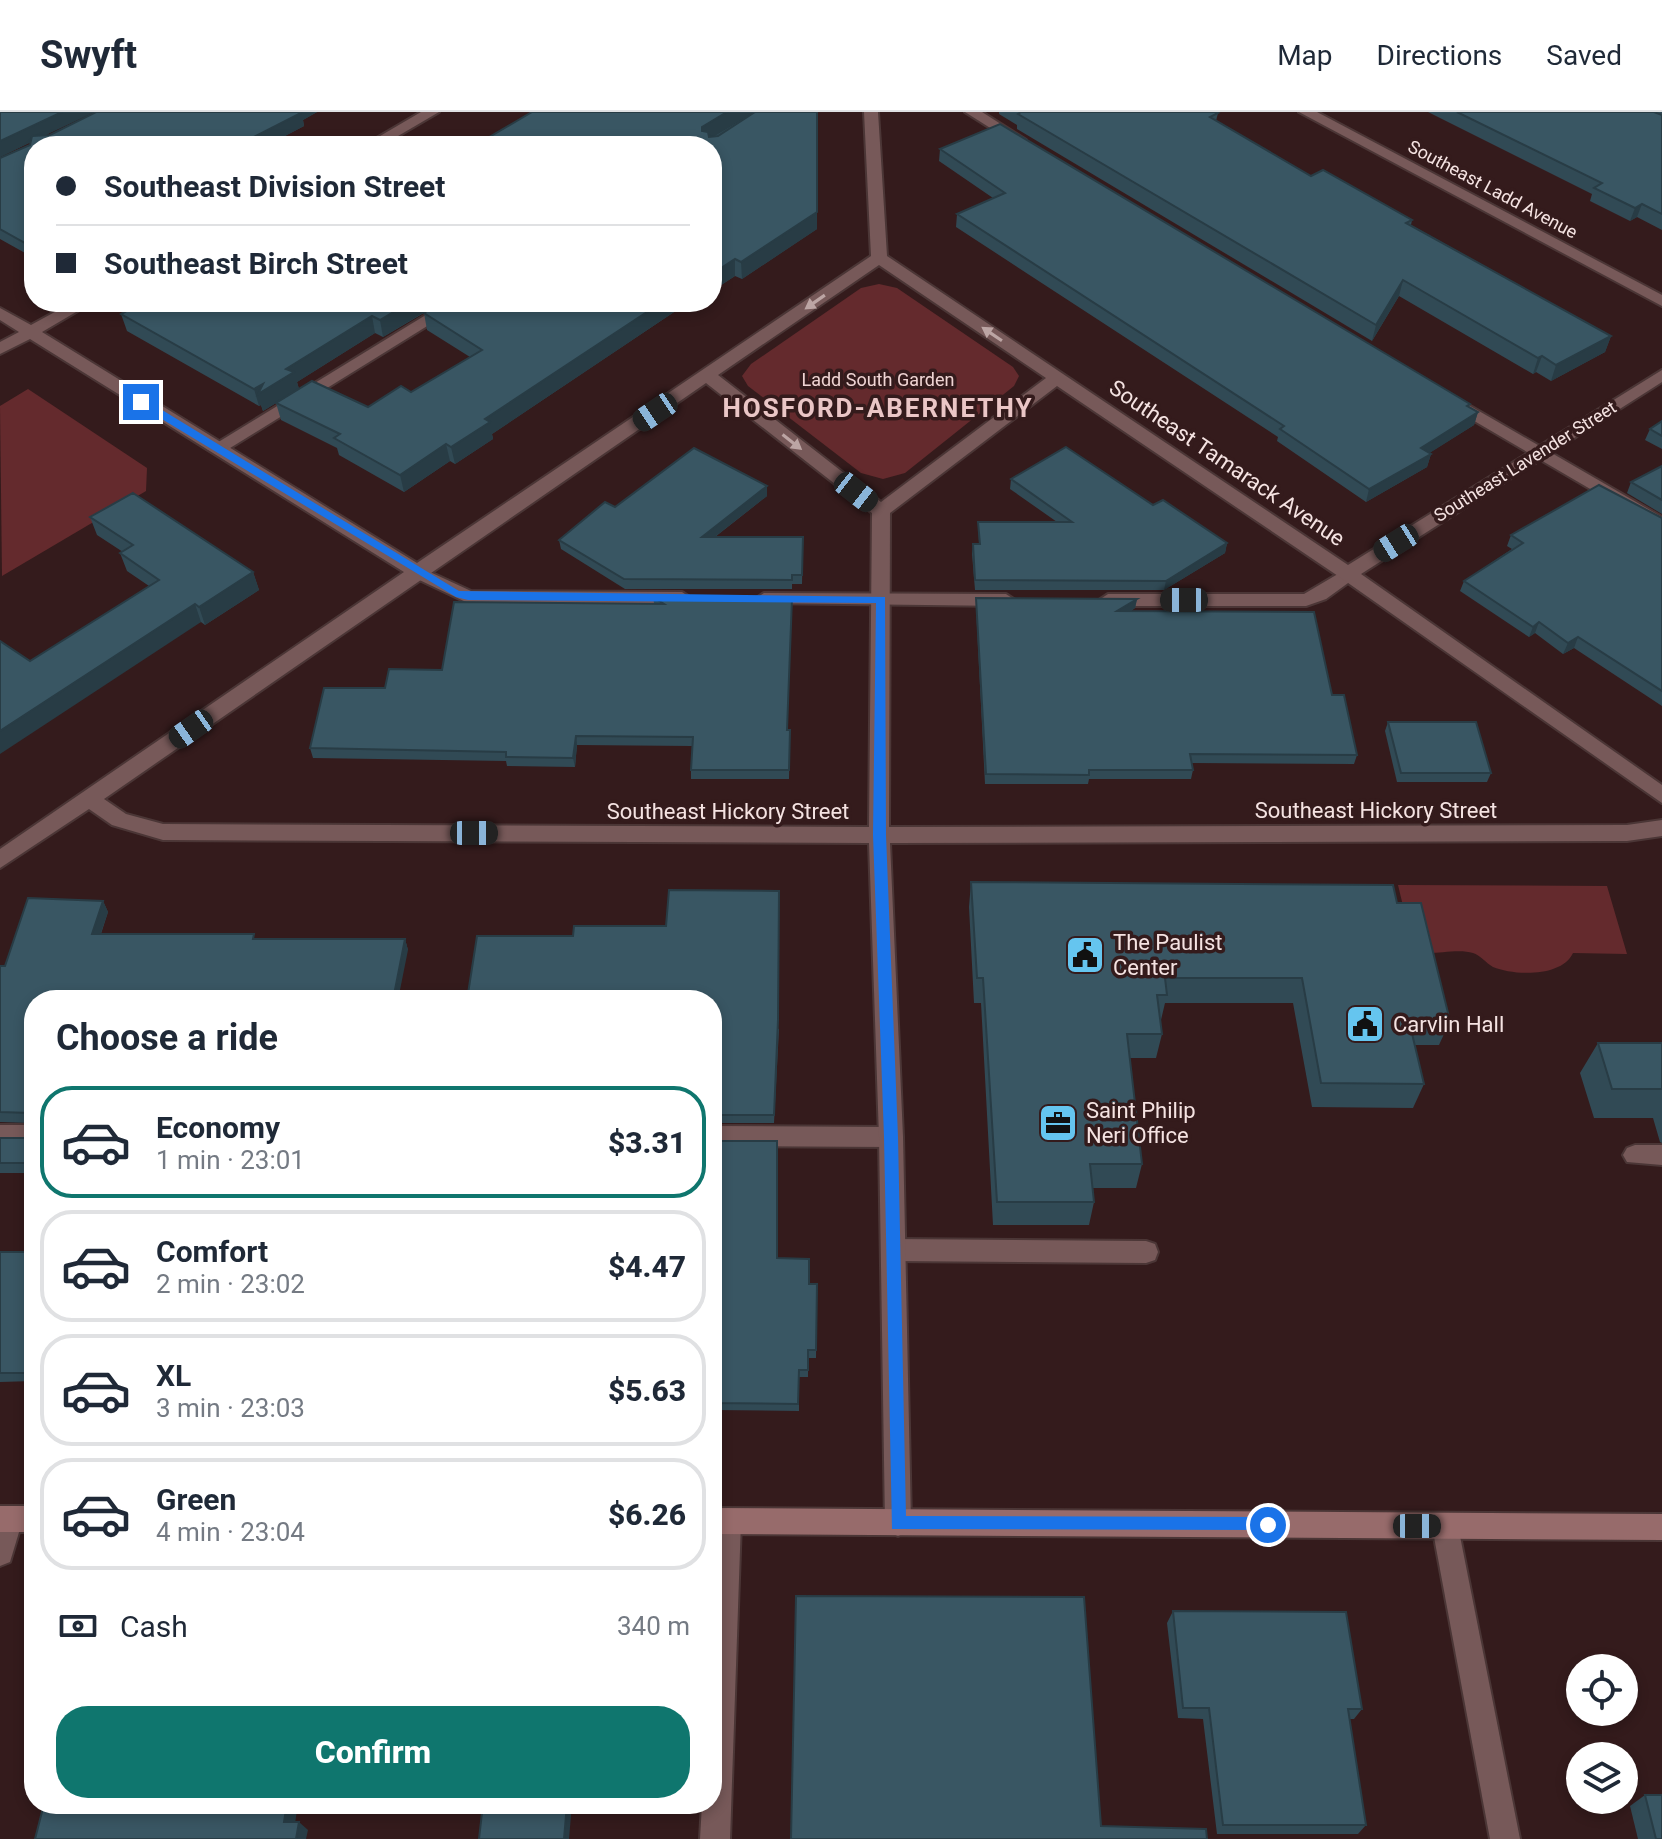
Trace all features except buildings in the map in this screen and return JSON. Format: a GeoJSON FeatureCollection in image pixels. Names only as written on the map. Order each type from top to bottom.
{"type":"FeatureCollection","features":[{"type":"Feature","properties":{"kind":"main road"},"geometry":{"type":"LineString","coordinates":[[722,1521],[1662,1527]]}},
{"type":"Feature","properties":{"kind":"street"},"geometry":{"type":"LineString","coordinates":[[388,136],[432,112]]}},
{"type":"Feature","properties":{"kind":"street"},"geometry":{"type":"LineString","coordinates":[[0,860],[879,258],[871,112]]}},
{"type":"Feature","properties":{"kind":"street"},"geometry":{"type":"LineString","coordinates":[[972,112],[1039,152]]}},
{"type":"Feature","properties":{"kind":"street","name":"Southeast Ladd Avenue"},"geometry":{"type":"LineString","coordinates":[[1306,112],[1662,301]]}},
{"type":"Feature","properties":{"kind":"street","name":"Southeast Tamarack Avenue"},"geometry":{"type":"LineString","coordinates":[[879,258],[1348,574],[1662,795]]}},
{"type":"Feature","properties":{"kind":"street"},"geometry":{"type":"LineString","coordinates":[[0,349],[67,312]]}},
{"type":"Feature","properties":{"kind":"street"},"geometry":{"type":"LineString","coordinates":[[216,449],[442,312]]}},
{"type":"Feature","properties":{"kind":"street"},"geometry":{"type":"LineString","coordinates":[[0,313],[417,572],[468,597],[706,598]]}},
{"type":"Feature","properties":{"kind":"street","name":"Southeast Lavender Street"},"geometry":{"type":"LineString","coordinates":[[1086,600],[1306,600],[1319,595],[1662,375]]}},
{"type":"Feature","properties":{"kind":"street"},"geometry":{"type":"LineString","coordinates":[[708,376],[881,511]]}},
{"type":"Feature","properties":{"kind":"street"},"geometry":{"type":"LineString","coordinates":[[881,511],[1057,378]]}},
{"type":"Feature","properties":{"kind":"street"},"geometry":{"type":"LineString","coordinates":[[1445,395],[1662,525]]}},
{"type":"Feature","properties":{"kind":"street"},"geometry":{"type":"LineString","coordinates":[[881,511],[879,835],[891,1137],[898,1523]]}},
{"type":"Feature","properties":{"kind":"street"},"geometry":{"type":"LineString","coordinates":[[738,598],[1023,600]]}},
{"type":"Feature","properties":{"kind":"street","name":"Southeast Hickory Street"},"geometry":{"type":"LineString","coordinates":[[90,799],[119,820],[163,832],[879,835],[1627,833],[1662,828]]}},
{"type":"Feature","properties":{"kind":"street"},"geometry":{"type":"LineString","coordinates":[[0,1135],[24,1135]]}},
{"type":"Feature","properties":{"kind":"street"},"geometry":{"type":"LineString","coordinates":[[722,1136],[891,1137]]}},
{"type":"Feature","properties":{"kind":"street"},"geometry":{"type":"LineString","coordinates":[[1635,1155],[1662,1155]]}},
{"type":"Feature","properties":{"kind":"street"},"geometry":{"type":"LineString","coordinates":[[893,1250],[1146,1252]]}},
{"type":"Feature","properties":{"kind":"street"},"geometry":{"type":"LineString","coordinates":[[0,1553],[15,1519]]}},
{"type":"Feature","properties":{"kind":"street"},"geometry":{"type":"LineString","coordinates":[[1445,1526],[1505,1839]]}},
{"type":"Feature","properties":{"kind":"street"},"geometry":{"type":"LineString","coordinates":[[715,1814],[715,1839]]}},
{"type":"Feature","properties":{"kind":"green space","name":"Ladd South Garden"},"geometry":{"type":"Polygon","coordinates":[[[879,284],[897,288],[1013,367],[1019,376],[1014,386],[905,473],[883,479],[861,473],[748,386],[742,376],[751,364],[861,288],[879,284]]]}},
{"type":"Feature","properties":{"kind":"green space"},"geometry":{"type":"Polygon","coordinates":[[[28,389],[147,468],[146,491],[2,576],[0,406],[28,389]]]}},
{"type":"Feature","properties":{"kind":"green space"},"geometry":{"type":"Polygon","coordinates":[[[1398,885],[1607,886],[1627,954],[1573,953],[1559,967],[1525,973],[1493,967],[1478,955],[1468,952],[1429,953],[1404,910],[1398,885]]]}},
{"type":"Feature","properties":{"kind":"place","name":"The Paulist Center"},"geometry":{"type":"Point","coordinates":[1085,955]}},
{"type":"Feature","properties":{"kind":"place","name":"Carvlin Hall"},"geometry":{"type":"Point","coordinates":[1365,1024]}},
{"type":"Feature","properties":{"kind":"place","name":"Saint Philip Neri Office"},"geometry":{"type":"Point","coordinates":[1058,1123]}},
{"type":"Feature","properties":{"kind":"district","name":"HOSFORD-ABERNETHY"},"geometry":{"type":"Point","coordinates":[878,408]}},
{"type":"Feature","properties":{"kind":"route"},"geometry":{"type":"LineString","coordinates":[[141,402],[417,572],[468,597],[881,599],[879,835],[891,1137],[898,1523],[1268,1525]]}}]}
